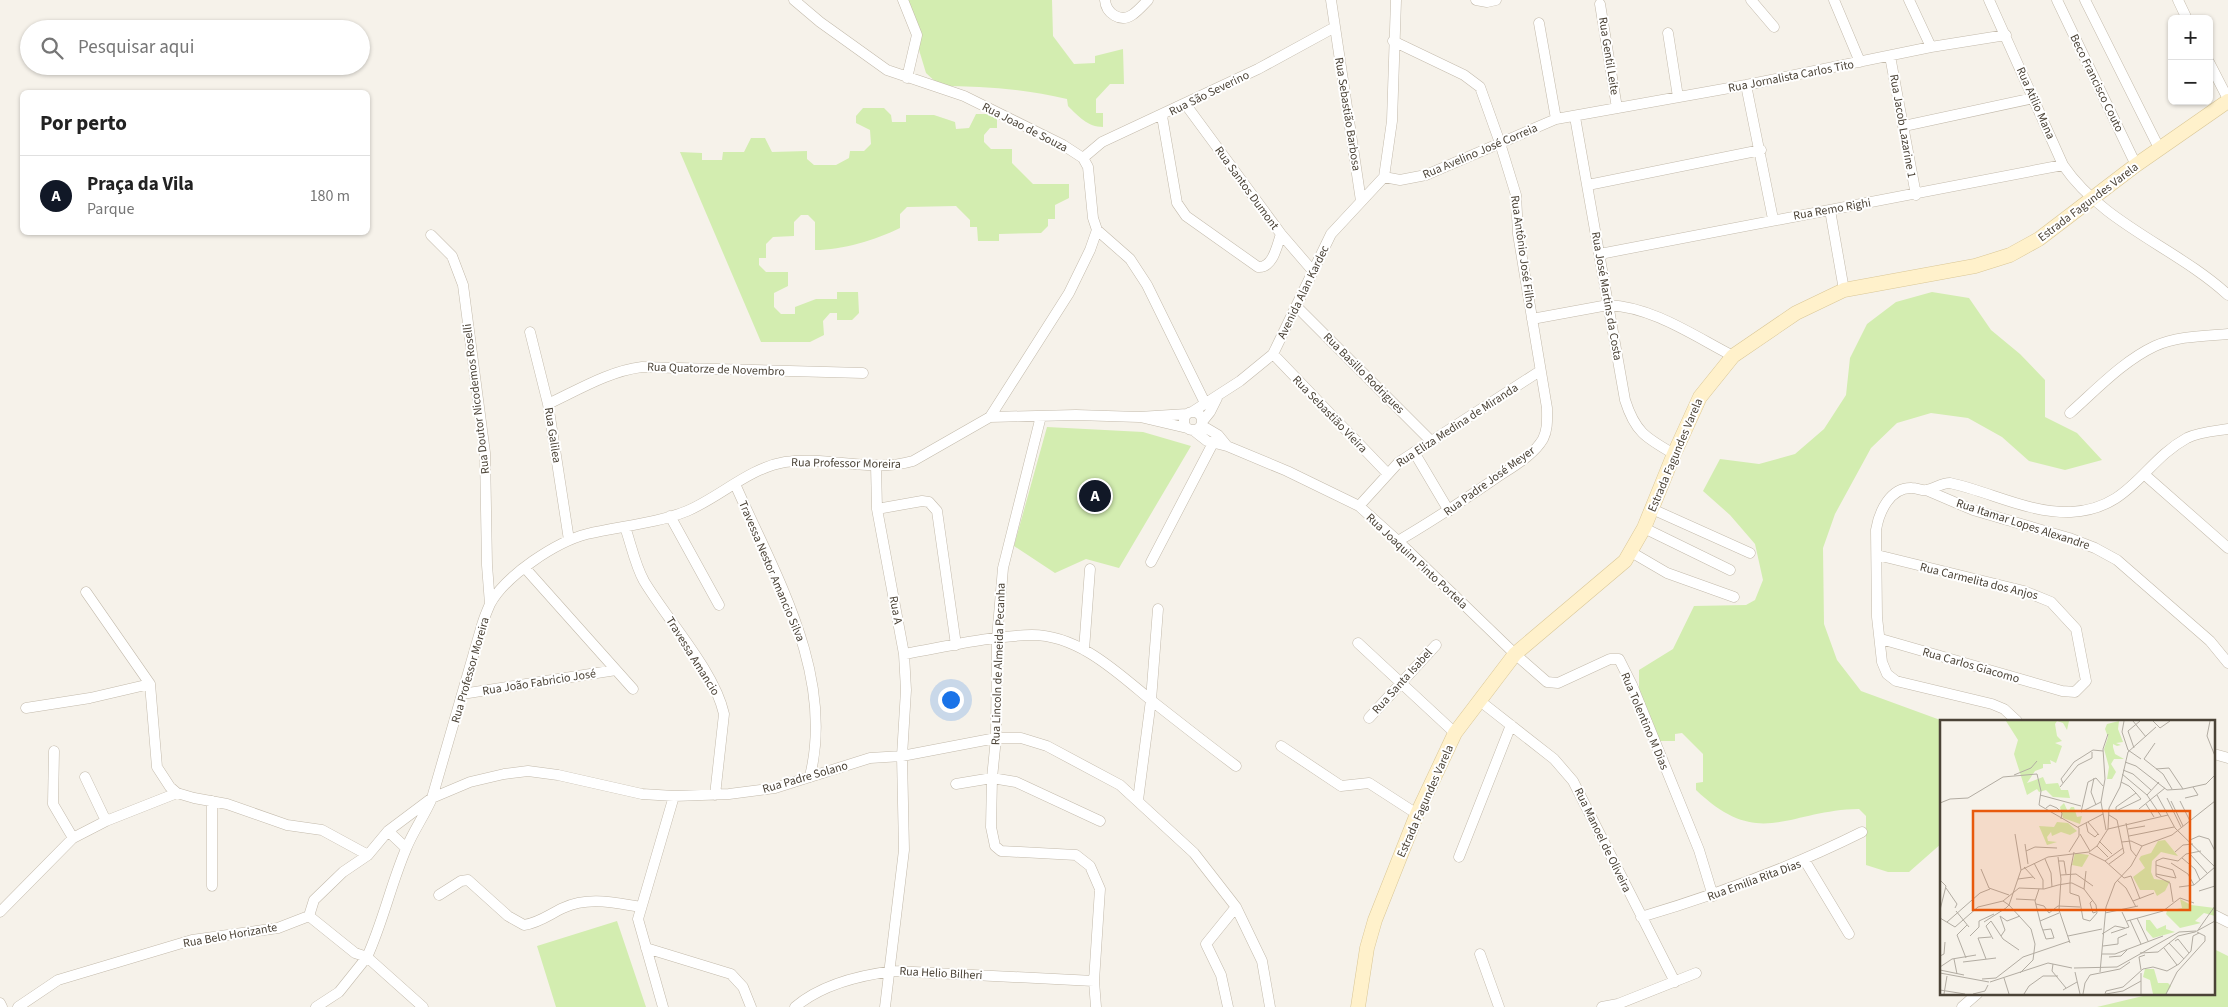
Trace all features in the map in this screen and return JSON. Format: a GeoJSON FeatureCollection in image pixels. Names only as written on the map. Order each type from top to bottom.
{"type":"FeatureCollection","features":[{"type":"Feature","properties":{"kind":"street","name":"Rua Joao de Souza"},"geometry":{"type":"LineString","coordinates":[[794,0],[854,48],[887,70],[964,96],[1063,145],[1083,158]]}},
{"type":"Feature","properties":{"kind":"street"},"geometry":{"type":"LineString","coordinates":[[903,0],[918,35],[907,78]]}},
{"type":"Feature","properties":{"kind":"street"},"geometry":{"type":"LineString","coordinates":[[1105,0],[1109,11],[1116,17],[1125,18],[1133,15],[1148,0]]}},
{"type":"Feature","properties":{"kind":"street","name":"Rua Sebastião Barbosa"},"geometry":{"type":"LineString","coordinates":[[1331,0],[1361,201]]}},
{"type":"Feature","properties":{"kind":"street"},"geometry":{"type":"LineString","coordinates":[[1384,177],[1392,121],[1393,41],[1396,0]]}},
{"type":"Feature","properties":{"kind":"street"},"geometry":{"type":"LineString","coordinates":[[1476,0],[1487,2],[1496,0]]}},
{"type":"Feature","properties":{"kind":"street"},"geometry":{"type":"LineString","coordinates":[[1751,0],[1774,27]]}},
{"type":"Feature","properties":{"kind":"street"},"geometry":{"type":"LineString","coordinates":[[1834,0],[1860,62]]}},
{"type":"Feature","properties":{"kind":"street"},"geometry":{"type":"LineString","coordinates":[[1909,0],[1931,47]]}},
{"type":"Feature","properties":{"kind":"street","name":"Rua Atilio Mana"},"geometry":{"type":"LineString","coordinates":[[1990,0],[2063,165],[2093,199],[2226,292]]}},
{"type":"Feature","properties":{"kind":"street","name":"Beco Francisco Couto"},"geometry":{"type":"LineString","coordinates":[[2057,0],[2136,165]]}},
{"type":"Feature","properties":{"kind":"street"},"geometry":{"type":"LineString","coordinates":[[2085,0],[2160,148]]}},
{"type":"Feature","properties":{"kind":"street"},"geometry":{"type":"LineString","coordinates":[[2178,0],[2185,15]]}},
{"type":"Feature","properties":{"kind":"street","name":"Rua Gentil Leite"},"geometry":{"type":"LineString","coordinates":[[1600,4],[1617,108]]}},
{"type":"Feature","properties":{"kind":"street"},"geometry":{"type":"LineString","coordinates":[[1539,23],[1556,119]]}},
{"type":"Feature","properties":{"kind":"street","name":"Rua São Severino"},"geometry":{"type":"LineString","coordinates":[[1083,158],[1102,142],[1186,105],[1335,27]]}},
{"type":"Feature","properties":{"kind":"street"},"geometry":{"type":"LineString","coordinates":[[1668,33],[1678,97]]}},
{"type":"Feature","properties":{"kind":"street","name":"Rua Jornalista Carlos Tito"},"geometry":{"type":"LineString","coordinates":[[1575,117],[1931,47],[2006,35]]}},
{"type":"Feature","properties":{"kind":"street","name":"Rua Antônio José Filho"},"geometry":{"type":"LineString","coordinates":[[1393,41],[1477,84],[1500,143],[1516,195],[1518,234],[1540,371]]}},
{"type":"Feature","properties":{"kind":"street","name":"Rua Jacob Lazarine 1"},"geometry":{"type":"LineString","coordinates":[[1890,56],[1916,195]]}},
{"type":"Feature","properties":{"kind":"street"},"geometry":{"type":"LineString","coordinates":[[2213,70],[2228,100]]}},
{"type":"Feature","properties":{"kind":"street"},"geometry":{"type":"LineString","coordinates":[[1746,84],[1761,150],[1772,220]]}},
{"type":"Feature","properties":{"kind":"street"},"geometry":{"type":"LineString","coordinates":[[1904,126],[2034,98]]}},
{"type":"Feature","properties":{"kind":"street","name":"Estrada Fagundes Varela"},"geometry":{"type":"LineString","coordinates":[[1358,1007],[1367,948],[1375,920],[1417,814],[1455,733],[1514,654],[1614,572],[1631,552],[1644,528],[1700,396],[1732,356],[1796,314],[1844,290],[1992,262],[2010,255],[2039,239],[2136,165],[2228,100]]}},
{"type":"Feature","properties":{"kind":"street","name":"Rua Santos Dumont"},"geometry":{"type":"LineString","coordinates":[[1186,105],[1281,234],[1312,270]]}},
{"type":"Feature","properties":{"kind":"street"},"geometry":{"type":"LineString","coordinates":[[1162,116],[1168,141],[1173,189],[1177,203],[1186,216],[1258,267],[1268,264],[1281,234]]}},
{"type":"Feature","properties":{"kind":"street","name":"Rua Avelino José Correia"},"geometry":{"type":"LineString","coordinates":[[1384,177],[1412,180],[1556,119],[1575,117]]}},
{"type":"Feature","properties":{"kind":"street","name":"Rua José Martins da Costa"},"geometry":{"type":"LineString","coordinates":[[1575,117],[1625,400],[1630,418],[1644,437],[1674,454]]}},
{"type":"Feature","properties":{"kind":"street"},"geometry":{"type":"LineString","coordinates":[[1588,185],[1761,150]]}},
{"type":"Feature","properties":{"kind":"street"},"geometry":{"type":"LineString","coordinates":[[1083,158],[1091,174],[1093,218],[1097,230],[1125,254],[1147,285],[1205,403]]}},
{"type":"Feature","properties":{"kind":"street","name":"Rua Remo Righi"},"geometry":{"type":"LineString","coordinates":[[1600,254],[1772,220],[1916,195],[2063,165]]}},
{"type":"Feature","properties":{"kind":"street","name":"Avenida Alan Kardec"},"geometry":{"type":"LineString","coordinates":[[1216,398],[1260,367],[1273,354],[1331,234],[1384,177]]}},
{"type":"Feature","properties":{"kind":"street"},"geometry":{"type":"LineString","coordinates":[[1830,210],[1844,290]]}},
{"type":"Feature","properties":{"kind":"street"},"geometry":{"type":"LineString","coordinates":[[990,418],[1069,293],[1085,263],[1097,230]]}},
{"type":"Feature","properties":{"kind":"street","name":"Rua Doutor Nicodemos Roselli"},"geometry":{"type":"LineString","coordinates":[[431,235],[452,256],[463,285],[485,453],[487,565],[490,604]]}},
{"type":"Feature","properties":{"kind":"street"},"geometry":{"type":"LineString","coordinates":[[1532,319],[1608,305],[1629,307],[1657,317],[1732,356]]}},
{"type":"Feature","properties":{"kind":"street","name":"Rua Basillo Rodrigues"},"geometry":{"type":"LineString","coordinates":[[1296,306],[1431,441]]}},
{"type":"Feature","properties":{"kind":"street","name":"Rua Galilea"},"geometry":{"type":"LineString","coordinates":[[530,332],[548,404],[569,540]]}},
{"type":"Feature","properties":{"kind":"street"},"geometry":{"type":"LineString","coordinates":[[2070,413],[2127,364],[2155,346],[2177,339],[2228,334]]}},
{"type":"Feature","properties":{"kind":"street","name":"Rua Sebastião Vieira"},"geometry":{"type":"LineString","coordinates":[[1273,354],[1387,473]]}},
{"type":"Feature","properties":{"kind":"street","name":"Rua Quatorze de Novembro"},"geometry":{"type":"LineString","coordinates":[[548,404],[606,377],[627,369],[642,367],[863,373]]}},
{"type":"Feature","properties":{"kind":"street","name":"Rua Eliza Medina de Miranda"},"geometry":{"type":"LineString","coordinates":[[1358,506],[1387,473],[1414,452],[1540,371]]}},
{"type":"Feature","properties":{"kind":"street","name":"Rua Padre José Meyer"},"geometry":{"type":"LineString","coordinates":[[1398,540],[1449,510],[1535,450],[1543,438],[1547,424],[1540,371]]}},
{"type":"Feature","properties":{"kind":"street"},"geometry":{"type":"LineString","coordinates":[[1196,426],[1184,420],[1190,413],[1216,398]]}},
{"type":"Feature","properties":{"kind":"street"},"geometry":{"type":"LineString","coordinates":[[1196,426],[1210,412],[1216,398]]}},
{"type":"Feature","properties":{"kind":"street"},"geometry":{"type":"LineString","coordinates":[[1190,413],[1198,414],[1196,426]]}},
{"type":"Feature","properties":{"kind":"street","name":"Rua Professor Moreira"},"geometry":{"type":"LineString","coordinates":[[316,1007],[339,992],[368,958],[381,927],[406,848],[423,819],[432,798],[482,625],[490,604],[500,591],[544,554],[569,540],[670,516],[704,502],[761,469],[788,462],[813,460],[901,465],[913,461],[990,418],[1041,416],[1139,417],[1190,413]]}},
{"type":"Feature","properties":{"kind":"street","name":"Rua Lincoln de Almeida Pecanha"},"geometry":{"type":"LineString","coordinates":[[1041,416],[1003,568],[997,639],[996,738],[992,778],[991,827],[998,850],[1076,855],[1090,866],[1100,889],[1094,981]]}},
{"type":"Feature","properties":{"kind":"street","name":"Rua Professor Moreira"},"geometry":{"type":"LineString","coordinates":[[1139,417],[1196,426]]}},
{"type":"Feature","properties":{"kind":"street","name":"Rua Joaquim Pinto Portela"},"geometry":{"type":"LineString","coordinates":[[1196,426],[1202,439],[1227,446],[1287,471],[1358,506],[1398,540],[1514,654]]}},
{"type":"Feature","properties":{"kind":"street","name":"Rua Joaquim Pinto Portela"},"geometry":{"type":"LineString","coordinates":[[1196,426],[1218,436],[1227,446]]}},
{"type":"Feature","properties":{"kind":"street"},"geometry":{"type":"LineString","coordinates":[[2016,720],[2004,709],[1992,704],[1896,681],[1887,674],[1882,662],[1881,639],[1877,617],[1877,555],[1878,519],[1889,499],[1899,490],[1906,488],[1926,490],[1942,483],[1950,483],[2031,508],[2073,512],[2099,507],[2111,502],[2146,475],[2165,454],[2188,438],[2227,430]]}},
{"type":"Feature","properties":{"kind":"street"},"geometry":{"type":"LineString","coordinates":[[1152,562],[1213,443]]}},
{"type":"Feature","properties":{"kind":"street"},"geometry":{"type":"LineString","coordinates":[[1414,452],[1449,510]]}},
{"type":"Feature","properties":{"kind":"street","name":"Rua A"},"geometry":{"type":"LineString","coordinates":[[876,465],[877,509],[904,654],[906,690],[902,756]]}},
{"type":"Feature","properties":{"kind":"street"},"geometry":{"type":"LineString","coordinates":[[2146,475],[2228,548]]}},
{"type":"Feature","properties":{"kind":"street","name":"Travessa Nestor Amancio Silva"},"geometry":{"type":"LineString","coordinates":[[735,484],[800,632],[816,716],[816,739],[810,776]]}},
{"type":"Feature","properties":{"kind":"street","name":"Rua Itamar Lopes Alexandre"},"geometry":{"type":"LineString","coordinates":[[1926,490],[1973,510],[2069,538],[2095,548],[2117,560],[2210,641],[2228,663]]}},
{"type":"Feature","properties":{"kind":"street"},"geometry":{"type":"LineString","coordinates":[[877,509],[922,501],[929,502],[936,511],[956,645]]}},
{"type":"Feature","properties":{"kind":"street"},"geometry":{"type":"LineString","coordinates":[[1652,509],[1750,554]]}},
{"type":"Feature","properties":{"kind":"street"},"geometry":{"type":"LineString","coordinates":[[670,516],[719,605]]}},
{"type":"Feature","properties":{"kind":"street","name":"Travessa Amancio"},"geometry":{"type":"LineString","coordinates":[[625,527],[644,580],[712,684],[722,706],[724,714],[715,795]]}},
{"type":"Feature","properties":{"kind":"street"},"geometry":{"type":"LineString","coordinates":[[1644,528],[1730,570]]}},
{"type":"Feature","properties":{"kind":"street"},"geometry":{"type":"LineString","coordinates":[[1631,552],[1667,573],[1734,597]]}},
{"type":"Feature","properties":{"kind":"street","name":"Rua Carmelita dos Anjos"},"geometry":{"type":"LineString","coordinates":[[1877,555],[2024,591],[2051,602],[2076,629],[2086,676],[2078,691],[2071,693],[2062,691]]}},
{"type":"Feature","properties":{"kind":"street","name":"Rua João Fabricio José"},"geometry":{"type":"LineString","coordinates":[[526,568],[633,689]]}},
{"type":"Feature","properties":{"kind":"street"},"geometry":{"type":"LineString","coordinates":[[1084,650],[1090,569]]}},
{"type":"Feature","properties":{"kind":"street"},"geometry":{"type":"LineString","coordinates":[[86,592],[150,684],[157,767],[170,787],[177,793],[212,801],[287,825],[322,830],[368,856]]}},
{"type":"Feature","properties":{"kind":"street"},"geometry":{"type":"LineString","coordinates":[[1138,800],[1151,700],[1158,609]]}},
{"type":"Feature","properties":{"kind":"street"},"geometry":{"type":"LineString","coordinates":[[904,654],[1032,635],[1060,639],[1084,650],[1120,674],[1236,766]]}},
{"type":"Feature","properties":{"kind":"street","name":"Rua Carlos Giacomo"},"geometry":{"type":"LineString","coordinates":[[1881,639],[2062,691]]}},
{"type":"Feature","properties":{"kind":"street"},"geometry":{"type":"LineString","coordinates":[[1358,643],[1455,733]]}},
{"type":"Feature","properties":{"kind":"street","name":"Rua Santa Isabel"},"geometry":{"type":"LineString","coordinates":[[1369,718],[1436,645]]}},
{"type":"Feature","properties":{"kind":"street","name":"Rua Tolentino M Dias"},"geometry":{"type":"LineString","coordinates":[[1514,654],[1552,683],[1558,683],[1614,658],[1619,659],[1632,685],[1700,850],[1713,896]]}},
{"type":"Feature","properties":{"kind":"street","name":"Rua João Fabricio José"},"geometry":{"type":"LineString","coordinates":[[462,694],[616,670]]}},
{"type":"Feature","properties":{"kind":"street"},"geometry":{"type":"LineString","coordinates":[[26,708],[90,698],[150,684]]}},
{"type":"Feature","properties":{"kind":"street","name":"Rua Manoel de Oliveira"},"geometry":{"type":"LineString","coordinates":[[1480,701],[1554,759],[1574,781],[1675,982]]}},
{"type":"Feature","properties":{"kind":"street"},"geometry":{"type":"LineString","coordinates":[[1458,857],[1512,725]]}},
{"type":"Feature","properties":{"kind":"street","name":"Rua Padre Solano"},"geometry":{"type":"LineString","coordinates":[[432,798],[470,782],[528,770],[558,775],[610,788],[674,796],[715,795],[775,788],[870,758],[902,756],[996,738],[1020,738],[1047,746],[1103,774],[1138,800],[1194,853],[1236,907],[1262,961],[1270,1007]]}},
{"type":"Feature","properties":{"kind":"street"},"geometry":{"type":"LineString","coordinates":[[1281,746],[1341,786],[1370,783],[1417,814]]}},
{"type":"Feature","properties":{"kind":"street"},"geometry":{"type":"LineString","coordinates":[[54,751],[53,804],[73,838]]}},
{"type":"Feature","properties":{"kind":"street"},"geometry":{"type":"LineString","coordinates":[[885,1007],[887,972],[904,850],[902,756]]}},
{"type":"Feature","properties":{"kind":"street"},"geometry":{"type":"LineString","coordinates":[[85,777],[106,820]]}},
{"type":"Feature","properties":{"kind":"street"},"geometry":{"type":"LineString","coordinates":[[956,784],[992,778],[1022,784],[1100,821]]}},
{"type":"Feature","properties":{"kind":"street"},"geometry":{"type":"LineString","coordinates":[[0,912],[73,838],[106,820],[177,793]]}},
{"type":"Feature","properties":{"kind":"street"},"geometry":{"type":"LineString","coordinates":[[663,1007],[638,919],[674,796]]}},
{"type":"Feature","properties":{"kind":"street"},"geometry":{"type":"LineString","coordinates":[[423,1007],[368,958],[355,953],[309,916],[314,900],[344,872],[368,856],[388,831],[432,798]]}},
{"type":"Feature","properties":{"kind":"street"},"geometry":{"type":"LineString","coordinates":[[212,801],[212,886]]}},
{"type":"Feature","properties":{"kind":"street"},"geometry":{"type":"LineString","coordinates":[[388,831],[406,848]]}},
{"type":"Feature","properties":{"kind":"street","name":"Rua Emilia Rita Dias"},"geometry":{"type":"LineString","coordinates":[[1641,917],[1713,896],[1805,861],[1862,832]]}},
{"type":"Feature","properties":{"kind":"street"},"geometry":{"type":"LineString","coordinates":[[1805,861],[1849,934]]}},
{"type":"Feature","properties":{"kind":"street"},"geometry":{"type":"LineString","coordinates":[[439,895],[461,881],[468,880],[515,921],[524,925],[539,921],[564,907],[590,900],[641,907]]}},
{"type":"Feature","properties":{"kind":"street"},"geometry":{"type":"LineString","coordinates":[[1228,1007],[1221,975],[1206,944],[1236,907]]}},
{"type":"Feature","properties":{"kind":"street","name":"Rua Belo Horizante"},"geometry":{"type":"LineString","coordinates":[[18,1007],[58,980],[192,940],[278,928],[309,916]]}},
{"type":"Feature","properties":{"kind":"street"},"geometry":{"type":"LineString","coordinates":[[2216,916],[2228,922]]}},
{"type":"Feature","properties":{"kind":"street"},"geometry":{"type":"LineString","coordinates":[[646,948],[731,974],[743,987],[751,1007]]}},
{"type":"Feature","properties":{"kind":"street"},"geometry":{"type":"LineString","coordinates":[[1480,954],[1499,1007]]}},
{"type":"Feature","properties":{"kind":"street","name":"Rua Helio Bilheri"},"geometry":{"type":"LineString","coordinates":[[795,1007],[812,994],[872,974],[887,972],[1094,981]]}},
{"type":"Feature","properties":{"kind":"street"},"geometry":{"type":"LineString","coordinates":[[1602,1007],[1618,1004],[1696,973]]}},
{"type":"Feature","properties":{"kind":"street"},"geometry":{"type":"LineString","coordinates":[[1094,981],[1096,1007]]}},
{"type":"Feature","properties":{"kind":"street"},"geometry":{"type":"LineString","coordinates":[[1962,1007],[1977,994]]}},
{"type":"Feature","properties":{"kind":"street"},"geometry":{"type":"LineString","coordinates":[[0,1003],[2,1007]]}},
{"type":"Feature","properties":{"kind":"green space"},"geometry":{"type":"Polygon","coordinates":[[[904,0],[1052,0],[1053,36],[1074,64],[1095,63],[1095,56],[1123,49],[1124,84],[1110,84],[1096,99],[1096,113],[1103,113],[1103,127],[1093,125],[1076,114],[1068,106],[1067,99],[1004,89],[940,86],[926,73],[904,0]]]}},
{"type":"Feature","properties":{"kind":"green space"},"geometry":{"type":"Polygon","coordinates":[[[863,108],[884,108],[891,115],[892,122],[906,122],[906,115],[934,115],[955,122],[956,129],[969,128],[976,114],[997,114],[997,128],[990,128],[984,135],[984,142],[991,149],[1012,149],[1012,163],[1033,184],[1069,184],[1069,198],[1055,205],[1055,219],[1048,219],[1048,226],[1041,233],[999,234],[999,241],[978,241],[977,227],[970,227],[970,220],[956,206],[907,207],[900,214],[900,228],[859,244],[815,250],[815,222],[808,215],[801,215],[794,222],[794,236],[773,237],[766,244],[766,258],[759,258],[759,265],[766,272],[788,272],[788,286],[774,293],[774,307],[781,314],[795,314],[795,307],[816,299],[837,299],[837,292],[858,292],[859,313],[852,320],[837,320],[837,313],[830,313],[823,321],[824,335],[810,342],[761,342],[680,152],[702,153],[702,160],[722,160],[723,152],[744,152],[751,138],[765,138],[772,152],[807,151],[807,159],[814,165],[836,165],[849,158],[850,151],[864,151],[871,144],[870,130],[856,123],[856,116],[863,108]]]}},
{"type":"Feature","properties":{"kind":"green space"},"geometry":{"type":"Polygon","coordinates":[[[1932,292],[1969,298],[1991,330],[2020,354],[2045,380],[2045,417],[2077,433],[2102,460],[2065,470],[2029,461],[2002,437],[1968,418],[1931,413],[1897,423],[1871,448],[1835,514],[1823,548],[1824,624],[1837,660],[1861,691],[1940,720],[1940,845],[1909,872],[1888,872],[1866,865],[1866,816],[1859,809],[1834,811],[1774,823],[1757,823],[1738,819],[1718,808],[1696,790],[1696,783],[1703,782],[1703,754],[1682,733],[1675,734],[1675,741],[1653,741],[1639,692],[1639,670],[1673,649],[1694,606],[1746,605],[1755,600],[1763,580],[1755,544],[1730,515],[1703,491],[1720,459],[1759,464],[1795,454],[1824,429],[1846,395],[1850,358],[1867,324],[1896,302],[1932,292]]]}},
{"type":"Feature","properties":{"kind":"green space"},"geometry":{"type":"Polygon","coordinates":[[[1047,427],[1143,432],[1191,446],[1119,568],[1086,559],[1055,573],[1014,546],[1047,427]]]}},
{"type":"Feature","properties":{"kind":"green space"},"geometry":{"type":"Polygon","coordinates":[[[617,921],[646,1007],[556,1007],[537,946],[617,921]]]}},
{"type":"Feature","properties":{"kind":"green space"},"geometry":{"type":"Polygon","coordinates":[[[2216,950],[2228,956],[2228,1007],[2097,1007],[2145,994],[2216,994],[2216,950]]]}},
{"type":"Feature","properties":{"kind":"place","name":"Praça da Vila"},"geometry":{"type":"Point","coordinates":[1095,496]}}]}
